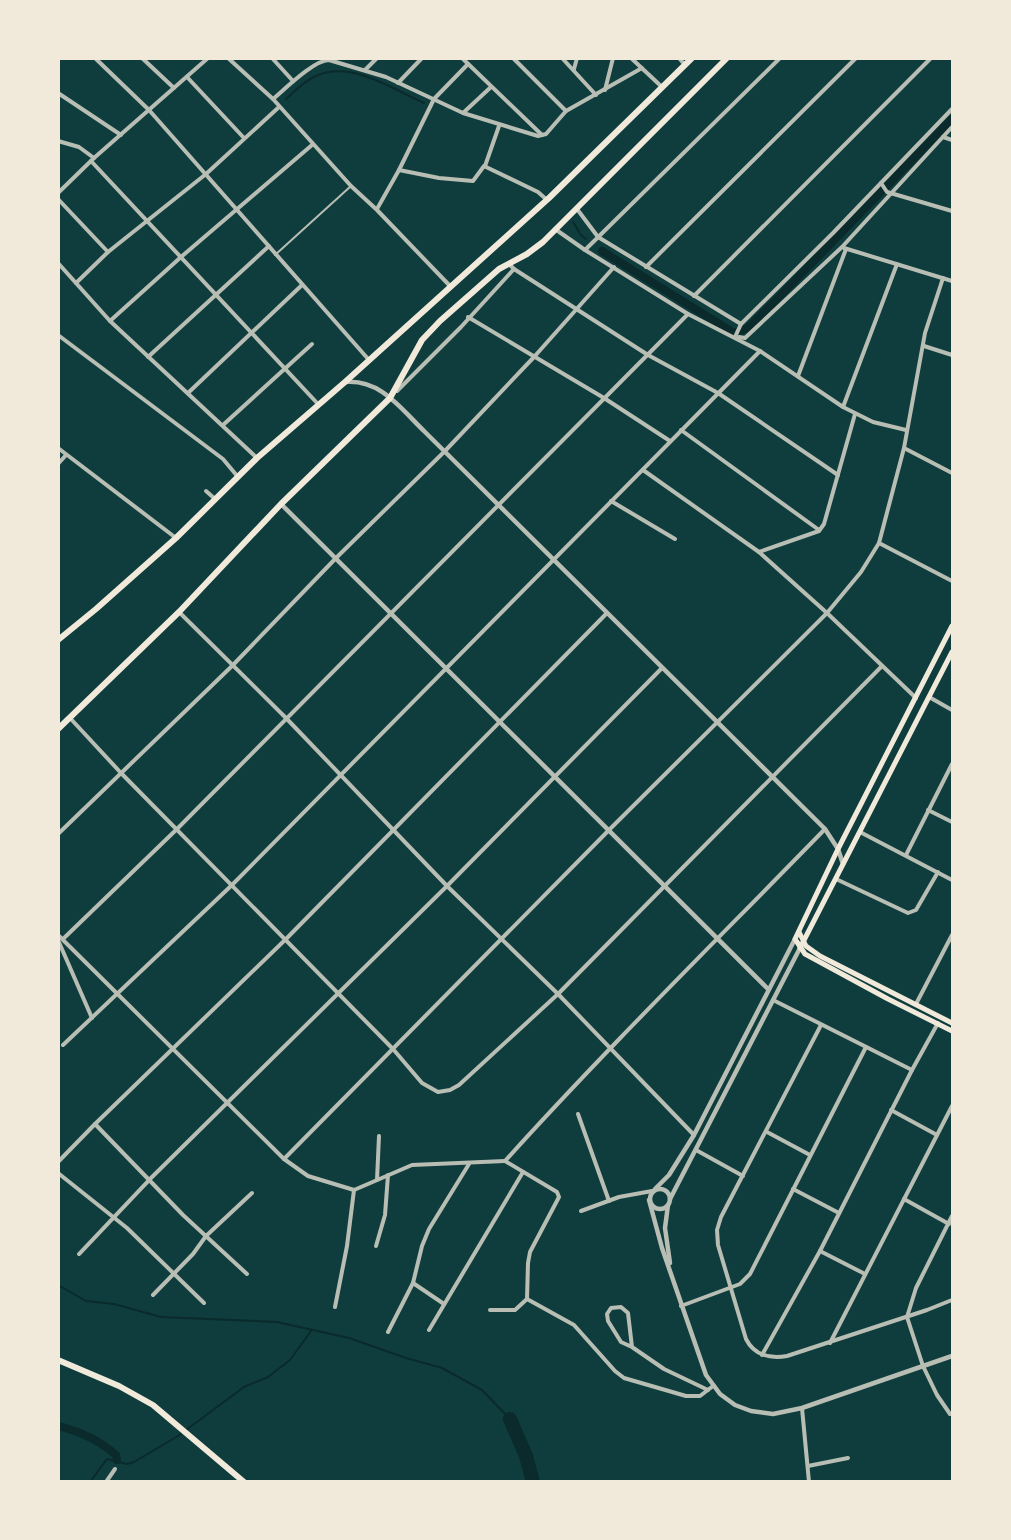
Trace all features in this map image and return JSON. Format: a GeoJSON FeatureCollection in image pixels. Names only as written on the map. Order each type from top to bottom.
{"type":"FeatureCollection","features":[{"type":"Feature","properties":{"kind":"main road"},"geometry":{"type":"LineString","coordinates":[[58,640],[176,538],[257,458],[370,360],[547,200],[692,58]]}},
{"type":"Feature","properties":{"kind":"main road"},"geometry":{"type":"LineString","coordinates":[[58,729],[179,612],[281,504],[390,398],[422,340],[440,321],[499,270],[512,267],[543,242],[727,58]]}},
{"type":"Feature","properties":{"kind":"main road"},"geometry":{"type":"LineString","coordinates":[[952,626],[838,849],[795,939],[805,954],[952,1031]]}},
{"type":"Feature","properties":{"kind":"main road"},"geometry":{"type":"LineString","coordinates":[[800,948],[951,655],[939,653]]}},
{"type":"Feature","properties":{"kind":"main road"},"geometry":{"type":"LineString","coordinates":[[799,932],[806,946],[820,956],[952,1023]]}},
{"type":"Feature","properties":{"kind":"main road"},"geometry":{"type":"LineString","coordinates":[[58,1360],[134,1393],[153,1405],[244,1481]]}},
{"type":"Feature","properties":{"kind":"street"},"geometry":{"type":"LineString","coordinates":[[95,58],[149,110],[370,360]]}},
{"type":"Feature","properties":{"kind":"street"},"geometry":{"type":"LineString","coordinates":[[141,58],[174,88]]}},
{"type":"Feature","properties":{"kind":"street"},"geometry":{"type":"LineString","coordinates":[[58,194],[208,58]]}},
{"type":"Feature","properties":{"kind":"street"},"geometry":{"type":"LineString","coordinates":[[228,58],[273,99],[312,145],[451,287]]}},
{"type":"Feature","properties":{"kind":"street"},"geometry":{"type":"LineString","coordinates":[[272,58],[293,81]]}},
{"type":"Feature","properties":{"kind":"street"},"geometry":{"type":"LineString","coordinates":[[365,70],[377,58]]}},
{"type":"Feature","properties":{"kind":"street"},"geometry":{"type":"LineString","coordinates":[[398,83],[422,58]]}},
{"type":"Feature","properties":{"kind":"street"},"geometry":{"type":"LineString","coordinates":[[462,58],[543,136]]}},
{"type":"Feature","properties":{"kind":"street"},"geometry":{"type":"LineString","coordinates":[[513,58],[566,111]]}},
{"type":"Feature","properties":{"kind":"street"},"geometry":{"type":"LineString","coordinates":[[562,58],[596,95]]}},
{"type":"Feature","properties":{"kind":"street"},"geometry":{"type":"LineString","coordinates":[[573,70],[577,58]]}},
{"type":"Feature","properties":{"kind":"street"},"geometry":{"type":"LineString","coordinates":[[605,90],[613,58]]}},
{"type":"Feature","properties":{"kind":"street"},"geometry":{"type":"LineString","coordinates":[[631,58],[663,88]]}},
{"type":"Feature","properties":{"kind":"street"},"geometry":{"type":"LineString","coordinates":[[679,58],[686,65]]}},
{"type":"Feature","properties":{"kind":"street"},"geometry":{"type":"LineString","coordinates":[[585,250],[780,58]]}},
{"type":"Feature","properties":{"kind":"street"},"geometry":{"type":"LineString","coordinates":[[646,267],[856,58]]}},
{"type":"Feature","properties":{"kind":"street"},"geometry":{"type":"LineString","coordinates":[[694,296],[931,58]]}},
{"type":"Feature","properties":{"kind":"street"},"geometry":{"type":"LineString","coordinates":[[273,99],[293,81],[325,59],[365,70],[463,113],[499,126],[529,135],[543,136]]}},
{"type":"Feature","properties":{"kind":"street"},"geometry":{"type":"LineString","coordinates":[[377,210],[434,99],[468,64]]}},
{"type":"Feature","properties":{"kind":"street"},"geometry":{"type":"LineString","coordinates":[[543,136],[566,111],[642,68]]}},
{"type":"Feature","properties":{"kind":"street"},"geometry":{"type":"LineString","coordinates":[[187,77],[244,138]]}},
{"type":"Feature","properties":{"kind":"street"},"geometry":{"type":"LineString","coordinates":[[463,113],[491,87]]}},
{"type":"Feature","properties":{"kind":"street"},"geometry":{"type":"LineString","coordinates":[[58,93],[121,135]]}},
{"type":"Feature","properties":{"kind":"street"},"geometry":{"type":"LineString","coordinates":[[76,283],[108,252],[206,174],[279,106]]}},
{"type":"Feature","properties":{"kind":"street"},"geometry":{"type":"LineString","coordinates":[[735,337],[741,324],[882,185],[952,109]]}},
{"type":"Feature","properties":{"kind":"street"},"geometry":{"type":"LineString","coordinates":[[399,170],[473,181],[482,166],[485,166],[499,126]]}},
{"type":"Feature","properties":{"kind":"street"},"geometry":{"type":"LineString","coordinates":[[735,337],[745,338],[844,248],[889,192],[952,127]]}},
{"type":"Feature","properties":{"kind":"street"},"geometry":{"type":"LineString","coordinates":[[943,137],[952,140]]}},
{"type":"Feature","properties":{"kind":"street"},"geometry":{"type":"LineString","coordinates":[[58,141],[79,147],[93,160],[318,404]]}},
{"type":"Feature","properties":{"kind":"street"},"geometry":{"type":"LineString","coordinates":[[110,321],[312,145]]}},
{"type":"Feature","properties":{"kind":"street"},"geometry":{"type":"LineString","coordinates":[[485,166],[538,192],[547,200]]}},
{"type":"Feature","properties":{"kind":"street"},"geometry":{"type":"LineString","coordinates":[[882,185],[889,192],[952,211]]}},
{"type":"Feature","properties":{"kind":"street"},"geometry":{"type":"LineString","coordinates":[[58,199],[108,252]]}},
{"type":"Feature","properties":{"kind":"street"},"geometry":{"type":"LineString","coordinates":[[576,208],[598,237],[741,324]]}},
{"type":"Feature","properties":{"kind":"street"},"geometry":{"type":"LineString","coordinates":[[555,229],[688,314],[760,351],[855,414],[879,424],[906,430]]}},
{"type":"Feature","properties":{"kind":"street"},"geometry":{"type":"LineString","coordinates":[[148,357],[269,246]]}},
{"type":"Feature","properties":{"kind":"street"},"geometry":{"type":"LineString","coordinates":[[844,248],[952,281]]}},
{"type":"Feature","properties":{"kind":"street"},"geometry":{"type":"LineString","coordinates":[[798,376],[844,248]]}},
{"type":"Feature","properties":{"kind":"street"},"geometry":{"type":"LineString","coordinates":[[58,263],[110,321],[257,458]]}},
{"type":"Feature","properties":{"kind":"street"},"geometry":{"type":"LineString","coordinates":[[843,407],[897,264]]}},
{"type":"Feature","properties":{"kind":"street"},"geometry":{"type":"LineString","coordinates":[[390,398],[461,327],[512,267],[575,310],[648,355],[718,393],[838,475]]}},
{"type":"Feature","properties":{"kind":"street"},"geometry":{"type":"LineString","coordinates":[[58,834],[232,666],[336,558],[445,451],[534,357],[614,267]]}},
{"type":"Feature","properties":{"kind":"street"},"geometry":{"type":"LineString","coordinates":[[284,1159],[827,613],[861,572],[879,543],[904,448],[925,333],[943,278]]}},
{"type":"Feature","properties":{"kind":"street"},"geometry":{"type":"LineString","coordinates":[[188,393],[302,285]]}},
{"type":"Feature","properties":{"kind":"street"},"geometry":{"type":"LineString","coordinates":[[61,940],[177,829],[688,314]]}},
{"type":"Feature","properties":{"kind":"street"},"geometry":{"type":"LineString","coordinates":[[468,317],[604,398],[670,441]]}},
{"type":"Feature","properties":{"kind":"street"},"geometry":{"type":"LineString","coordinates":[[58,335],[223,459],[238,477]]}},
{"type":"Feature","properties":{"kind":"street"},"geometry":{"type":"LineString","coordinates":[[223,425],[312,344]]}},
{"type":"Feature","properties":{"kind":"street"},"geometry":{"type":"LineString","coordinates":[[924,346],[952,355]]}},
{"type":"Feature","properties":{"kind":"street"},"geometry":{"type":"LineString","coordinates":[[63,1045],[232,885],[339,774],[760,351]]}},
{"type":"Feature","properties":{"kind":"street"},"geometry":{"type":"LineString","coordinates":[[345,382],[371,384],[390,398],[445,451],[825,829],[838,849],[843,864]]}},
{"type":"Feature","properties":{"kind":"street"},"geometry":{"type":"LineString","coordinates":[[759,552],[819,531],[829,513],[855,414]]}},
{"type":"Feature","properties":{"kind":"street"},"geometry":{"type":"LineString","coordinates":[[681,430],[819,531]]}},
{"type":"Feature","properties":{"kind":"street"},"geometry":{"type":"LineString","coordinates":[[58,448],[176,538]]}},
{"type":"Feature","properties":{"kind":"street"},"geometry":{"type":"LineString","coordinates":[[904,448],[952,473]]}},
{"type":"Feature","properties":{"kind":"street"},"geometry":{"type":"LineString","coordinates":[[58,464],[66,454]]}},
{"type":"Feature","properties":{"kind":"street"},"geometry":{"type":"LineString","coordinates":[[643,470],[759,552],[827,613],[916,699]]}},
{"type":"Feature","properties":{"kind":"street"},"geometry":{"type":"LineString","coordinates":[[206,491],[214,499]]}},
{"type":"Feature","properties":{"kind":"street"},"geometry":{"type":"LineString","coordinates":[[611,501],[675,539]]}},
{"type":"Feature","properties":{"kind":"street"},"geometry":{"type":"LineString","coordinates":[[281,504],[392,612],[768,989]]}},
{"type":"Feature","properties":{"kind":"street"},"geometry":{"type":"LineString","coordinates":[[879,543],[952,581]]}},
{"type":"Feature","properties":{"kind":"street"},"geometry":{"type":"LineString","coordinates":[[179,612],[286,718],[447,886],[558,994],[694,1135]]}},
{"type":"Feature","properties":{"kind":"street"},"geometry":{"type":"LineString","coordinates":[[58,1162],[395,830],[607,613]]}},
{"type":"Feature","properties":{"kind":"street"},"geometry":{"type":"LineString","coordinates":[[70,718],[121,773],[339,993],[422,1083],[438,1092],[450,1090],[459,1085],[558,994],[663,885],[882,666]]}},
{"type":"Feature","properties":{"kind":"street"},"geometry":{"type":"LineString","coordinates":[[79,1254],[113,1216],[447,886],[662,669]]}},
{"type":"Feature","properties":{"kind":"street"},"geometry":{"type":"LineString","coordinates":[[929,697],[952,710]]}},
{"type":"Feature","properties":{"kind":"street"},"geometry":{"type":"LineString","coordinates":[[906,855],[952,765]]}},
{"type":"Feature","properties":{"kind":"street"},"geometry":{"type":"LineString","coordinates":[[928,810],[952,822]]}},
{"type":"Feature","properties":{"kind":"street"},"geometry":{"type":"LineString","coordinates":[[505,1161],[609,1049],[825,829]]}},
{"type":"Feature","properties":{"kind":"street"},"geometry":{"type":"LineString","coordinates":[[860,832],[952,880]]}},
{"type":"Feature","properties":{"kind":"street"},"geometry":{"type":"LineString","coordinates":[[836,879],[908,913],[916,910],[938,872]]}},
{"type":"Feature","properties":{"kind":"street"},"geometry":{"type":"LineString","coordinates":[[58,934],[92,1018]]}},
{"type":"Feature","properties":{"kind":"street"},"geometry":{"type":"LineString","coordinates":[[916,1004],[952,935]]}},
{"type":"Feature","properties":{"kind":"street"},"geometry":{"type":"LineString","coordinates":[[795,939],[694,1135],[669,1175],[654,1190],[649,1200],[662,1248],[702,1365],[713,1386],[735,1405],[751,1411],[773,1414],[802,1408],[952,1356]]}},
{"type":"Feature","properties":{"kind":"street"},"geometry":{"type":"LineString","coordinates":[[61,940],[284,1159],[308,1176],[354,1190],[412,1165],[505,1161],[557,1192],[557,1202],[534,1240],[530,1252],[527,1299],[515,1310],[490,1310]]}},
{"type":"Feature","properties":{"kind":"street"},"geometry":{"type":"LineString","coordinates":[[672,1274],[665,1234],[669,1202],[800,948]]}},
{"type":"Feature","properties":{"kind":"street"},"geometry":{"type":"LineString","coordinates":[[773,1000],[912,1070]]}},
{"type":"Feature","properties":{"kind":"street"},"geometry":{"type":"LineString","coordinates":[[762,1355],[820,1251],[891,1110],[942,1017]]}},
{"type":"Feature","properties":{"kind":"street"},"geometry":{"type":"LineString","coordinates":[[821,1025],[721,1217],[717,1230],[720,1252],[746,1339],[751,1347],[762,1355],[787,1356],[952,1300]]}},
{"type":"Feature","properties":{"kind":"street"},"geometry":{"type":"LineString","coordinates":[[681,1306],[732,1288],[750,1274],[866,1047]]}},
{"type":"Feature","properties":{"kind":"street"},"geometry":{"type":"LineString","coordinates":[[830,1343],[952,1106]]}},
{"type":"Feature","properties":{"kind":"street"},"geometry":{"type":"LineString","coordinates":[[891,1110],[937,1135]]}},
{"type":"Feature","properties":{"kind":"street"},"geometry":{"type":"LineString","coordinates":[[578,1114],[609,1201]]}},
{"type":"Feature","properties":{"kind":"street"},"geometry":{"type":"LineString","coordinates":[[95,1124],[183,1215],[247,1274]]}},
{"type":"Feature","properties":{"kind":"street"},"geometry":{"type":"LineString","coordinates":[[767,1132],[810,1155]]}},
{"type":"Feature","properties":{"kind":"street"},"geometry":{"type":"LineString","coordinates":[[377,1180],[379,1136]]}},
{"type":"Feature","properties":{"kind":"street"},"geometry":{"type":"LineString","coordinates":[[696,1150],[743,1176]]}},
{"type":"Feature","properties":{"kind":"street"},"geometry":{"type":"LineString","coordinates":[[388,1332],[413,1282],[426,1237],[469,1164]]}},
{"type":"Feature","properties":{"kind":"street"},"geometry":{"type":"LineString","coordinates":[[429,1330],[523,1172]]}},
{"type":"Feature","properties":{"kind":"street"},"geometry":{"type":"LineString","coordinates":[[58,1173],[113,1216],[204,1303]]}},
{"type":"Feature","properties":{"kind":"street"},"geometry":{"type":"LineString","coordinates":[[376,1246],[385,1215],[388,1175]]}},
{"type":"Feature","properties":{"kind":"street"},"geometry":{"type":"LineString","coordinates":[[793,1189],[839,1213]]}},
{"type":"Feature","properties":{"kind":"street"},"geometry":{"type":"LineString","coordinates":[[335,1307],[348,1246],[354,1190]]}},
{"type":"Feature","properties":{"kind":"street"},"geometry":{"type":"LineString","coordinates":[[581,1211],[634,1193],[654,1190],[665,1190],[669,1202]]}},
{"type":"Feature","properties":{"kind":"street"},"geometry":{"type":"LineString","coordinates":[[153,1295],[193,1254],[206,1236],[252,1193]]}},
{"type":"Feature","properties":{"kind":"street"},"geometry":{"type":"LineString","coordinates":[[904,1199],[949,1224]]}},
{"type":"Feature","properties":{"kind":"street"},"geometry":{"type":"LineString","coordinates":[[649,1200],[652,1207],[659,1209],[669,1202]]}},
{"type":"Feature","properties":{"kind":"street"},"geometry":{"type":"LineString","coordinates":[[950,1414],[939,1400],[923,1366],[907,1317],[916,1288],[952,1216]]}},
{"type":"Feature","properties":{"kind":"street"},"geometry":{"type":"LineString","coordinates":[[820,1251],[865,1274]]}},
{"type":"Feature","properties":{"kind":"street"},"geometry":{"type":"LineString","coordinates":[[413,1282],[444,1304]]}},
{"type":"Feature","properties":{"kind":"street"},"geometry":{"type":"LineString","coordinates":[[527,1299],[574,1325],[624,1378],[686,1396],[699,1396],[713,1386]]}},
{"type":"Feature","properties":{"kind":"street"},"geometry":{"type":"LineString","coordinates":[[632,1347],[628,1313],[621,1307],[611,1308],[607,1316],[621,1342],[664,1369],[708,1390]]}},
{"type":"Feature","properties":{"kind":"street"},"geometry":{"type":"LineString","coordinates":[[802,1408],[809,1482]]}},
{"type":"Feature","properties":{"kind":"street"},"geometry":{"type":"LineString","coordinates":[[808,1466],[848,1458]]}},
{"type":"Feature","properties":{"kind":"street"},"geometry":{"type":"LineString","coordinates":[[106,1482],[115,1469]]}},
{"type":"Feature","properties":{"kind":"lane"},"geometry":{"type":"LineString","coordinates":[[275,255],[351,186]]}},
{"type":"Feature","properties":{"kind":"waterway"},"geometry":{"type":"LineString","coordinates":[[286,99],[316,76],[329,72],[343,72],[371,78],[424,103]]}},
{"type":"Feature","properties":{"kind":"waterway"},"geometry":{"type":"LineString","coordinates":[[602,251],[734,333],[748,328],[952,119]]}},
{"type":"Feature","properties":{"kind":"waterway"},"geometry":{"type":"LineString","coordinates":[[573,222],[586,239]]}},
{"type":"Feature","properties":{"kind":"waterway"},"geometry":{"type":"LineString","coordinates":[[58,1285],[86,1301],[114,1304],[161,1317],[277,1322],[349,1338],[442,1368],[482,1390],[510,1419]]}},
{"type":"Feature","properties":{"kind":"waterway"},"geometry":{"type":"LineString","coordinates":[[90,1482],[107,1459],[127,1464],[134,1462],[178,1436],[244,1387],[268,1377],[290,1360],[311,1331]]}},
{"type":"Feature","properties":{"kind":"waterway"},"geometry":{"type":"LineString","coordinates":[[510,1419],[526,1456],[533,1482]]}},
{"type":"Feature","properties":{"kind":"waterway"},"geometry":{"type":"LineString","coordinates":[[58,1426],[96,1441],[116,1455],[117,1460]]}}]}
